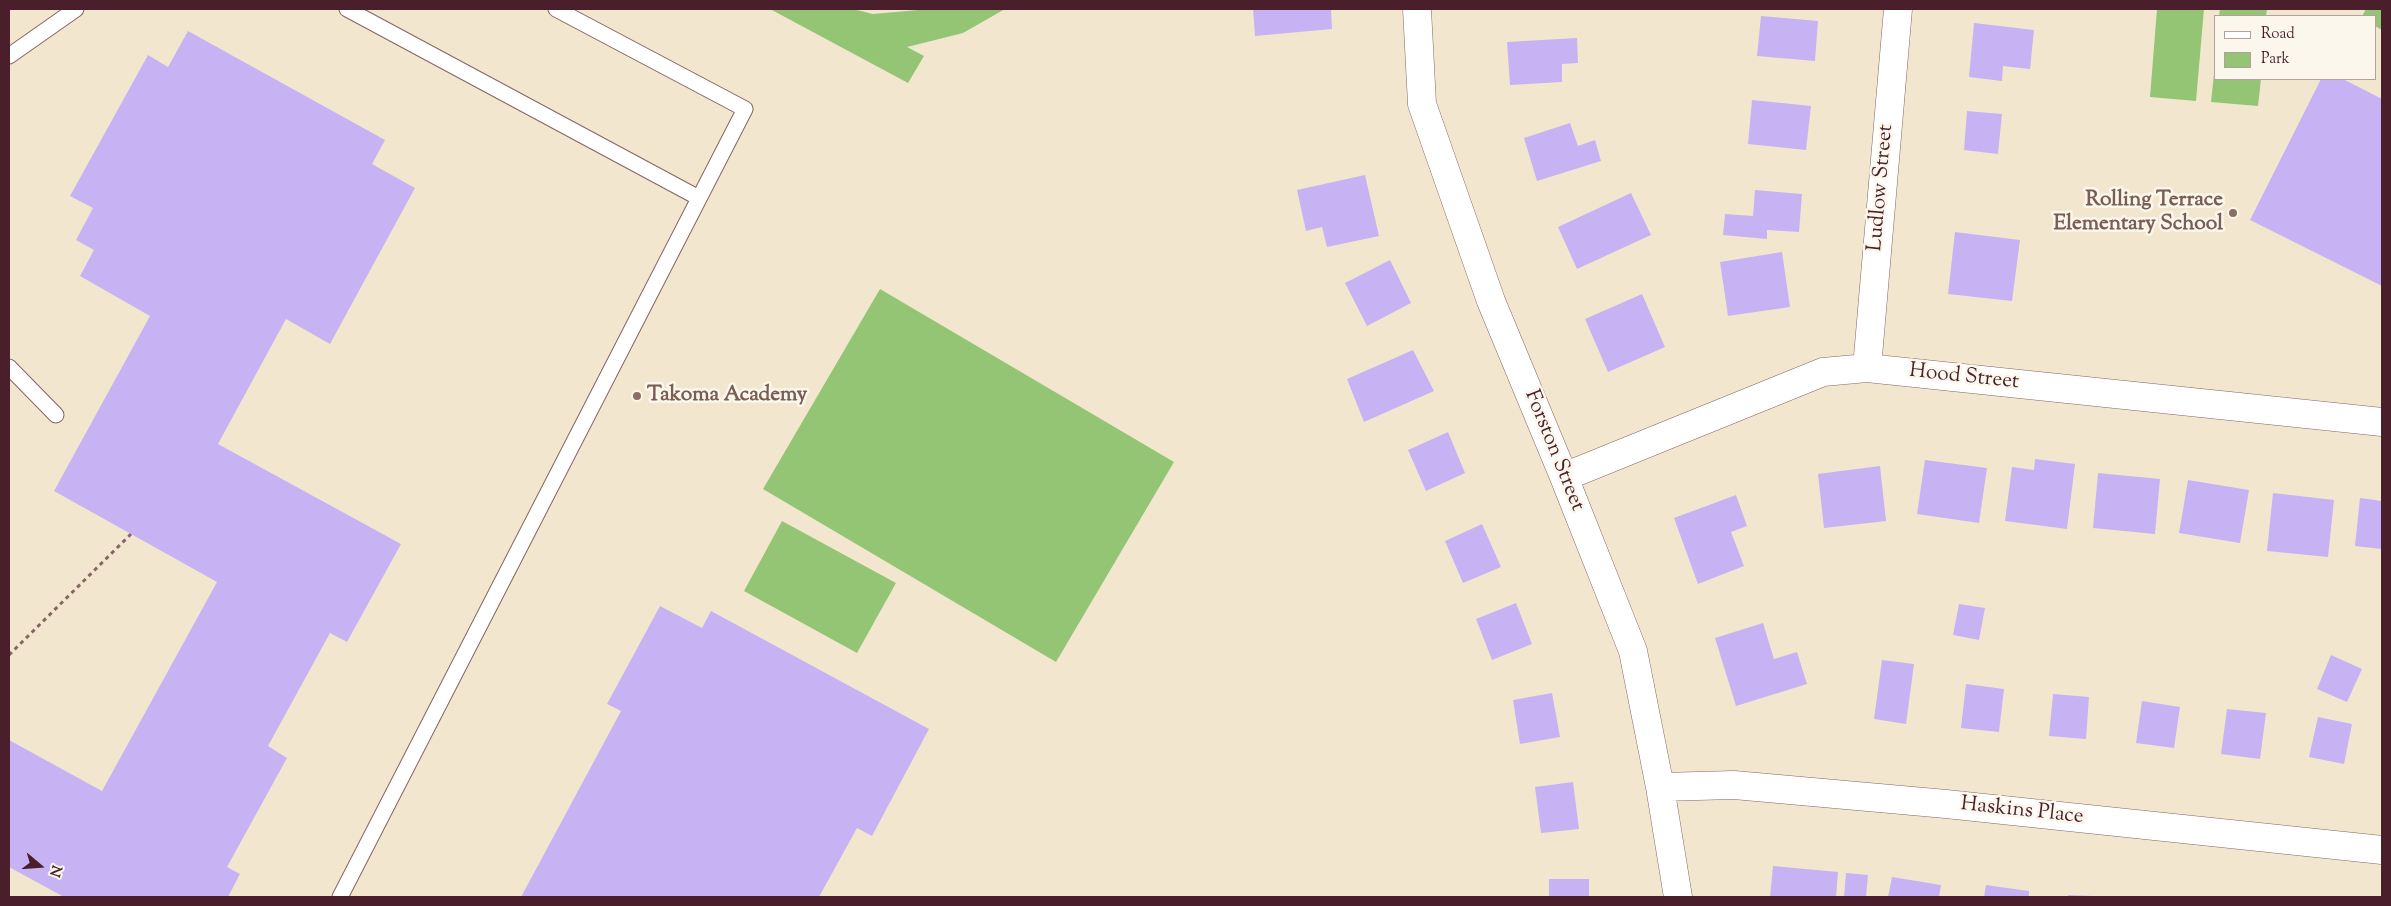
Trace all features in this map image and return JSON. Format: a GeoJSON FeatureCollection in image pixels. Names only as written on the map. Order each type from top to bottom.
{"type":"FeatureCollection","features":[{"type":"Feature","properties":{"kind":"street","name":"Forston Street"},"geometry":{"type":"LineString","coordinates":[[1417,9],[1422,104],[1491,301],[1564,476],[1633,651],[1660,787],[1678,897]]}},
{"type":"Feature","properties":{"kind":"street","name":"Ludlow Street"},"geometry":{"type":"LineString","coordinates":[[1867,368],[1898,9]]}},
{"type":"Feature","properties":{"kind":"street","name":"Hood Street"},"geometry":{"type":"LineString","coordinates":[[1564,476],[1823,372],[1867,368],[2382,422]]}},
{"type":"Feature","properties":{"kind":"street","name":"Haskins Place"},"geometry":{"type":"LineString","coordinates":[[1660,787],[1734,785],[1946,804],[2382,850]]}},
{"type":"Feature","properties":{"kind":"lane"},"geometry":{"type":"LineString","coordinates":[[9,56],[76,9]]}},
{"type":"Feature","properties":{"kind":"lane"},"geometry":{"type":"LineString","coordinates":[[347,9],[699,198]]}},
{"type":"Feature","properties":{"kind":"lane"},"geometry":{"type":"LineString","coordinates":[[340,897],[745,109],[556,9]]}},
{"type":"Feature","properties":{"kind":"lane"},"geometry":{"type":"LineString","coordinates":[[9,366],[56,415]]}},
{"type":"Feature","properties":{"kind":"path"},"geometry":{"type":"LineString","coordinates":[[9,655],[131,534]]}},
{"type":"Feature","properties":{"kind":"green space"},"geometry":{"type":"Polygon","coordinates":[[[770,9],[853,9],[873,14],[929,9],[1005,9],[963,33],[907,47],[924,56],[908,83],[770,9]]]}},
{"type":"Feature","properties":{"kind":"green space"},"geometry":{"type":"Polygon","coordinates":[[[2157,9],[2204,9],[2196,101],[2150,97],[2157,9]]]}},
{"type":"Feature","properties":{"kind":"green space"},"geometry":{"type":"Polygon","coordinates":[[[2220,9],[2267,9],[2266,15],[2219,15],[2220,9]]]}},
{"type":"Feature","properties":{"kind":"green space"},"geometry":{"type":"Polygon","coordinates":[[[2366,9],[2382,9],[2382,30],[2376,27],[2376,15],[2363,15],[2366,9]]]}},
{"type":"Feature","properties":{"kind":"green space"},"geometry":{"type":"Polygon","coordinates":[[[2214,74],[2214,80],[2261,80],[2258,106],[2211,102],[2214,74]]]}},
{"type":"Feature","properties":{"kind":"green space"},"geometry":{"type":"Polygon","coordinates":[[[880,289],[1174,462],[1056,662],[763,489],[880,289]]]}},
{"type":"Feature","properties":{"kind":"green space"},"geometry":{"type":"Polygon","coordinates":[[[782,521],[896,583],[857,653],[744,591],[782,521]]]}},
{"type":"Feature","properties":{"kind":"building"},"geometry":{"type":"Polygon","coordinates":[[[1253,9],[1331,9],[1332,29],[1255,36],[1253,9]]]}},
{"type":"Feature","properties":{"kind":"building"},"geometry":{"type":"Polygon","coordinates":[[[1761,16],[1818,21],[1815,61],[1757,56],[1761,16]]]}},
{"type":"Feature","properties":{"kind":"building"},"geometry":{"type":"Polygon","coordinates":[[[1974,23],[2034,30],[2030,69],[2003,66],[2002,81],[1969,77],[1974,23]]]}},
{"type":"Feature","properties":{"kind":"building"},"geometry":{"type":"Polygon","coordinates":[[[188,31],[385,140],[372,164],[415,188],[330,344],[286,319],[218,444],[401,544],[347,642],[330,633],[268,746],[287,758],[227,867],[240,874],[228,897],[64,897],[9,867],[9,740],[102,791],[217,582],[54,491],[150,316],[80,276],[94,250],[76,240],[93,208],[70,196],[148,55],[168,67],[188,31]]]}},
{"type":"Feature","properties":{"kind":"building"},"geometry":{"type":"Polygon","coordinates":[[[1577,38],[1578,63],[1562,64],[1562,82],[1510,85],[1507,42],[1577,38]]]}},
{"type":"Feature","properties":{"kind":"building"},"geometry":{"type":"Polygon","coordinates":[[[2320,80],[2345,80],[2382,99],[2382,286],[2250,220],[2320,80]]]}},
{"type":"Feature","properties":{"kind":"building"},"geometry":{"type":"Polygon","coordinates":[[[1752,100],[1811,106],[1806,150],[1748,144],[1752,100]]]}},
{"type":"Feature","properties":{"kind":"building"},"geometry":{"type":"Polygon","coordinates":[[[1967,111],[2002,114],[1998,154],[1964,150],[1967,111]]]}},
{"type":"Feature","properties":{"kind":"building"},"geometry":{"type":"Polygon","coordinates":[[[1570,123],[1578,146],[1595,140],[1601,161],[1537,181],[1524,138],[1570,123]]]}},
{"type":"Feature","properties":{"kind":"building"},"geometry":{"type":"Polygon","coordinates":[[[1365,175],[1379,236],[1327,247],[1322,227],[1306,231],[1297,190],[1365,175]]]}},
{"type":"Feature","properties":{"kind":"building"},"geometry":{"type":"Polygon","coordinates":[[[1755,190],[1802,194],[1799,232],[1767,230],[1767,239],[1723,235],[1725,214],[1753,216],[1755,190]]]}},
{"type":"Feature","properties":{"kind":"building"},"geometry":{"type":"Polygon","coordinates":[[[1631,193],[1651,235],[1577,269],[1558,227],[1631,193]]]}},
{"type":"Feature","properties":{"kind":"building"},"geometry":{"type":"Polygon","coordinates":[[[1955,232],[2020,240],[2012,301],[1948,294],[1955,232]]]}},
{"type":"Feature","properties":{"kind":"building"},"geometry":{"type":"Polygon","coordinates":[[[1782,252],[1790,307],[1728,316],[1720,262],[1782,252]]]}},
{"type":"Feature","properties":{"kind":"building"},"geometry":{"type":"Polygon","coordinates":[[[1390,260],[1411,303],[1367,326],[1345,283],[1390,260]]]}},
{"type":"Feature","properties":{"kind":"building"},"geometry":{"type":"Polygon","coordinates":[[[1642,294],[1665,347],[1608,372],[1585,319],[1642,294]]]}},
{"type":"Feature","properties":{"kind":"building"},"geometry":{"type":"Polygon","coordinates":[[[1413,350],[1434,391],[1364,422],[1347,379],[1413,350]]]}},
{"type":"Feature","properties":{"kind":"building"},"geometry":{"type":"Polygon","coordinates":[[[1448,432],[1465,473],[1426,491],[1408,450],[1448,432]]]}},
{"type":"Feature","properties":{"kind":"building"},"geometry":{"type":"Polygon","coordinates":[[[2035,459],[2075,464],[2067,529],[2005,521],[2012,467],[2034,470],[2035,459]]]}},
{"type":"Feature","properties":{"kind":"building"},"geometry":{"type":"Polygon","coordinates":[[[1925,460],[1987,468],[1979,523],[1917,514],[1925,460]]]}},
{"type":"Feature","properties":{"kind":"building"},"geometry":{"type":"Polygon","coordinates":[[[1880,466],[1886,521],[1824,528],[1818,474],[1880,466]]]}},
{"type":"Feature","properties":{"kind":"building"},"geometry":{"type":"Polygon","coordinates":[[[2098,473],[2160,479],[2155,534],[2093,528],[2098,473]]]}},
{"type":"Feature","properties":{"kind":"building"},"geometry":{"type":"Polygon","coordinates":[[[2188,480],[2249,490],[2240,543],[2179,533],[2188,480]]]}},
{"type":"Feature","properties":{"kind":"building"},"geometry":{"type":"Polygon","coordinates":[[[2273,493],[2334,500],[2328,557],[2267,551],[2273,493]]]}},
{"type":"Feature","properties":{"kind":"building"},"geometry":{"type":"Polygon","coordinates":[[[1736,495],[1747,526],[1731,532],[1744,566],[1698,584],[1674,518],[1736,495]]]}},
{"type":"Feature","properties":{"kind":"building"},"geometry":{"type":"Polygon","coordinates":[[[2360,498],[2382,501],[2382,549],[2355,546],[2360,498]]]}},
{"type":"Feature","properties":{"kind":"building"},"geometry":{"type":"Polygon","coordinates":[[[1482,524],[1501,567],[1463,583],[1445,541],[1482,524]]]}},
{"type":"Feature","properties":{"kind":"building"},"geometry":{"type":"Polygon","coordinates":[[[1516,603],[1532,644],[1492,660],[1476,619],[1516,603]]]}},
{"type":"Feature","properties":{"kind":"building"},"geometry":{"type":"Polygon","coordinates":[[[1959,604],[1985,608],[1979,640],[1953,635],[1959,604]]]}},
{"type":"Feature","properties":{"kind":"building"},"geometry":{"type":"Polygon","coordinates":[[[660,606],[702,628],[711,611],[929,729],[872,836],[857,828],[819,897],[521,897],[621,711],[607,704],[660,606]]]}},
{"type":"Feature","properties":{"kind":"building"},"geometry":{"type":"Polygon","coordinates":[[[1763,623],[1774,659],[1797,652],[1807,684],[1736,706],[1715,638],[1763,623]]]}},
{"type":"Feature","properties":{"kind":"building"},"geometry":{"type":"Polygon","coordinates":[[[2331,655],[2362,669],[2347,702],[2317,689],[2331,655]]]}},
{"type":"Feature","properties":{"kind":"building"},"geometry":{"type":"Polygon","coordinates":[[[1882,660],[1914,664],[1906,724],[1874,719],[1882,660]]]}},
{"type":"Feature","properties":{"kind":"building"},"geometry":{"type":"Polygon","coordinates":[[[1966,684],[2004,689],[1999,732],[1961,728],[1966,684]]]}},
{"type":"Feature","properties":{"kind":"building"},"geometry":{"type":"Polygon","coordinates":[[[1552,693],[1560,737],[1520,744],[1513,700],[1552,693]]]}},
{"type":"Feature","properties":{"kind":"building"},"geometry":{"type":"Polygon","coordinates":[[[2053,694],[2089,697],[2086,739],[2049,736],[2053,694]]]}},
{"type":"Feature","properties":{"kind":"building"},"geometry":{"type":"Polygon","coordinates":[[[2142,701],[2180,707],[2174,748],[2136,743],[2142,701]]]}},
{"type":"Feature","properties":{"kind":"building"},"geometry":{"type":"Polygon","coordinates":[[[2227,709],[2266,713],[2260,759],[2221,754],[2227,709]]]}},
{"type":"Feature","properties":{"kind":"building"},"geometry":{"type":"Polygon","coordinates":[[[2318,717],[2352,724],[2344,764],[2309,757],[2318,717]]]}},
{"type":"Feature","properties":{"kind":"building"},"geometry":{"type":"Polygon","coordinates":[[[1573,782],[1579,829],[1541,833],[1535,787],[1573,782]]]}},
{"type":"Feature","properties":{"kind":"building"},"geometry":{"type":"Polygon","coordinates":[[[1773,866],[1838,872],[1836,897],[1770,897],[1773,866]]]}},
{"type":"Feature","properties":{"kind":"building"},"geometry":{"type":"Polygon","coordinates":[[[1846,873],[1868,875],[1866,897],[1844,897],[1846,873]]]}},
{"type":"Feature","properties":{"kind":"building"},"geometry":{"type":"Polygon","coordinates":[[[1892,877],[1941,885],[1939,897],[1888,897],[1892,877]]]}},
{"type":"Feature","properties":{"kind":"building"},"geometry":{"type":"Polygon","coordinates":[[[1549,879],[1589,879],[1589,897],[1549,897],[1549,879]]]}},
{"type":"Feature","properties":{"kind":"building"},"geometry":{"type":"Polygon","coordinates":[[[1986,885],[2029,891],[2029,897],[1984,897],[1986,885]]]}},
{"type":"Feature","properties":{"kind":"building"},"geometry":{"type":"Polygon","coordinates":[[[2068,895],[2093,896],[2068,897],[2068,895]]]}},
{"type":"Feature","properties":{"kind":"place","name":"Rolling Terrace Elementary School"},"geometry":{"type":"Point","coordinates":[2233,213]}},
{"type":"Feature","properties":{"kind":"place","name":"Takoma Academy"},"geometry":{"type":"Point","coordinates":[637,396]}}]}
